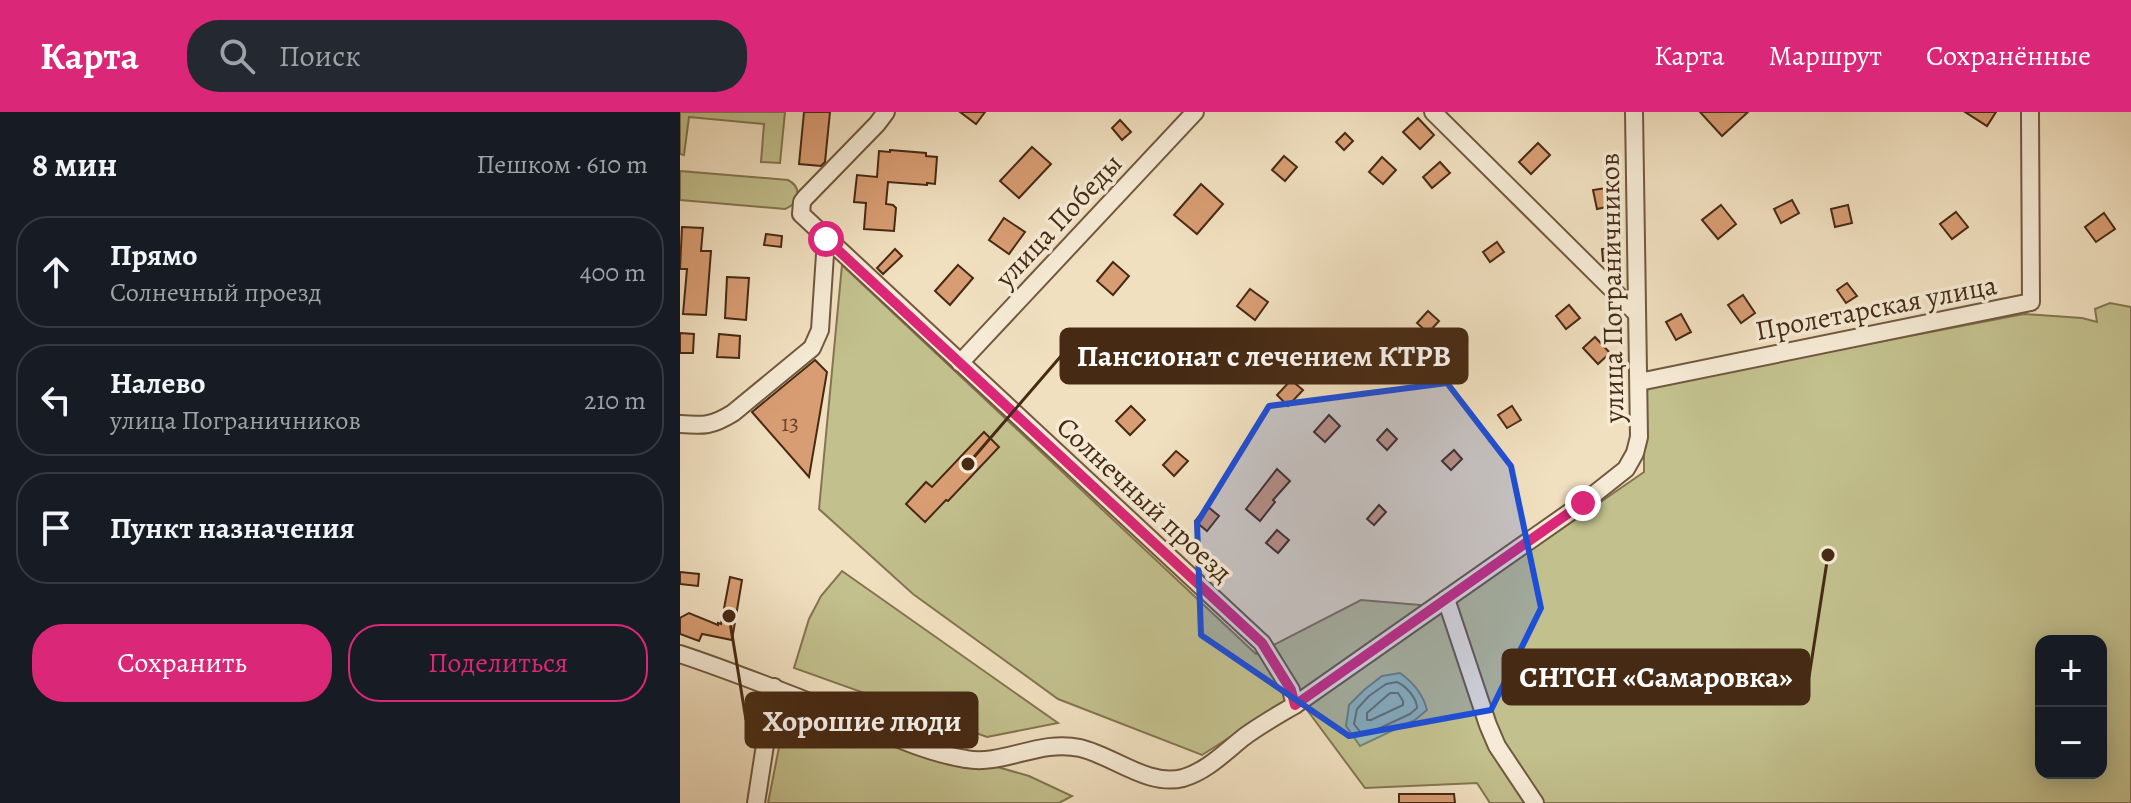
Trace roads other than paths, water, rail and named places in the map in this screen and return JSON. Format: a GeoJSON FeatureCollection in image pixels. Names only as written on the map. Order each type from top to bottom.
{"type":"FeatureCollection","features":[{"type":"Feature","properties":{"kind":"street","name":"Солнечный проезд"},"geometry":{"type":"LineString","coordinates":[[886,112],[805,198],[801,214],[1262,643],[1291,690],[1295,705]]}},
{"type":"Feature","properties":{"kind":"street","name":"улица Победы"},"geometry":{"type":"LineString","coordinates":[[960,363],[1195,112]]}},
{"type":"Feature","properties":{"kind":"street"},"geometry":{"type":"LineString","coordinates":[[1433,112],[1637,314]]}},
{"type":"Feature","properties":{"kind":"street","name":"улица Пограничников"},"geometry":{"type":"LineString","coordinates":[[774,687],[910,743],[960,758],[994,758],[1057,745],[1096,753],[1155,779],[1183,778],[1202,770],[1246,736],[1583,503],[1626,469],[1639,437],[1634,112]]}},
{"type":"Feature","properties":{"kind":"street","name":"Пролетарская улица"},"geometry":{"type":"LineString","coordinates":[[1639,382],[2031,302],[2030,112]]}},
{"type":"Feature","properties":{"kind":"street"},"geometry":{"type":"LineString","coordinates":[[680,424],[706,426],[721,421],[812,348],[820,330],[826,239]]}},
{"type":"Feature","properties":{"kind":"street"},"geometry":{"type":"LineString","coordinates":[[1446,599],[1488,725],[1504,757],[1535,803]]}},
{"type":"Feature","properties":{"kind":"street"},"geometry":{"type":"LineString","coordinates":[[680,654],[774,687],[756,803]]}},
{"type":"Feature","properties":{"kind":"water"},"geometry":{"type":"Polygon","coordinates":[[[1400,673],[1417,689],[1427,710],[1415,720],[1360,746],[1346,726],[1349,705],[1382,676],[1400,673]]]}},
{"type":"Feature","properties":{"kind":"place","name":"Пансионат с лечением КТРВ"},"geometry":{"type":"Point","coordinates":[968,464]}},
{"type":"Feature","properties":{"kind":"place","name":"СНТСН «Самаровка»"},"geometry":{"type":"Point","coordinates":[1828,555]}},
{"type":"Feature","properties":{"kind":"place","name":"Хорошие люди"},"geometry":{"type":"Point","coordinates":[729,616]}}]}
